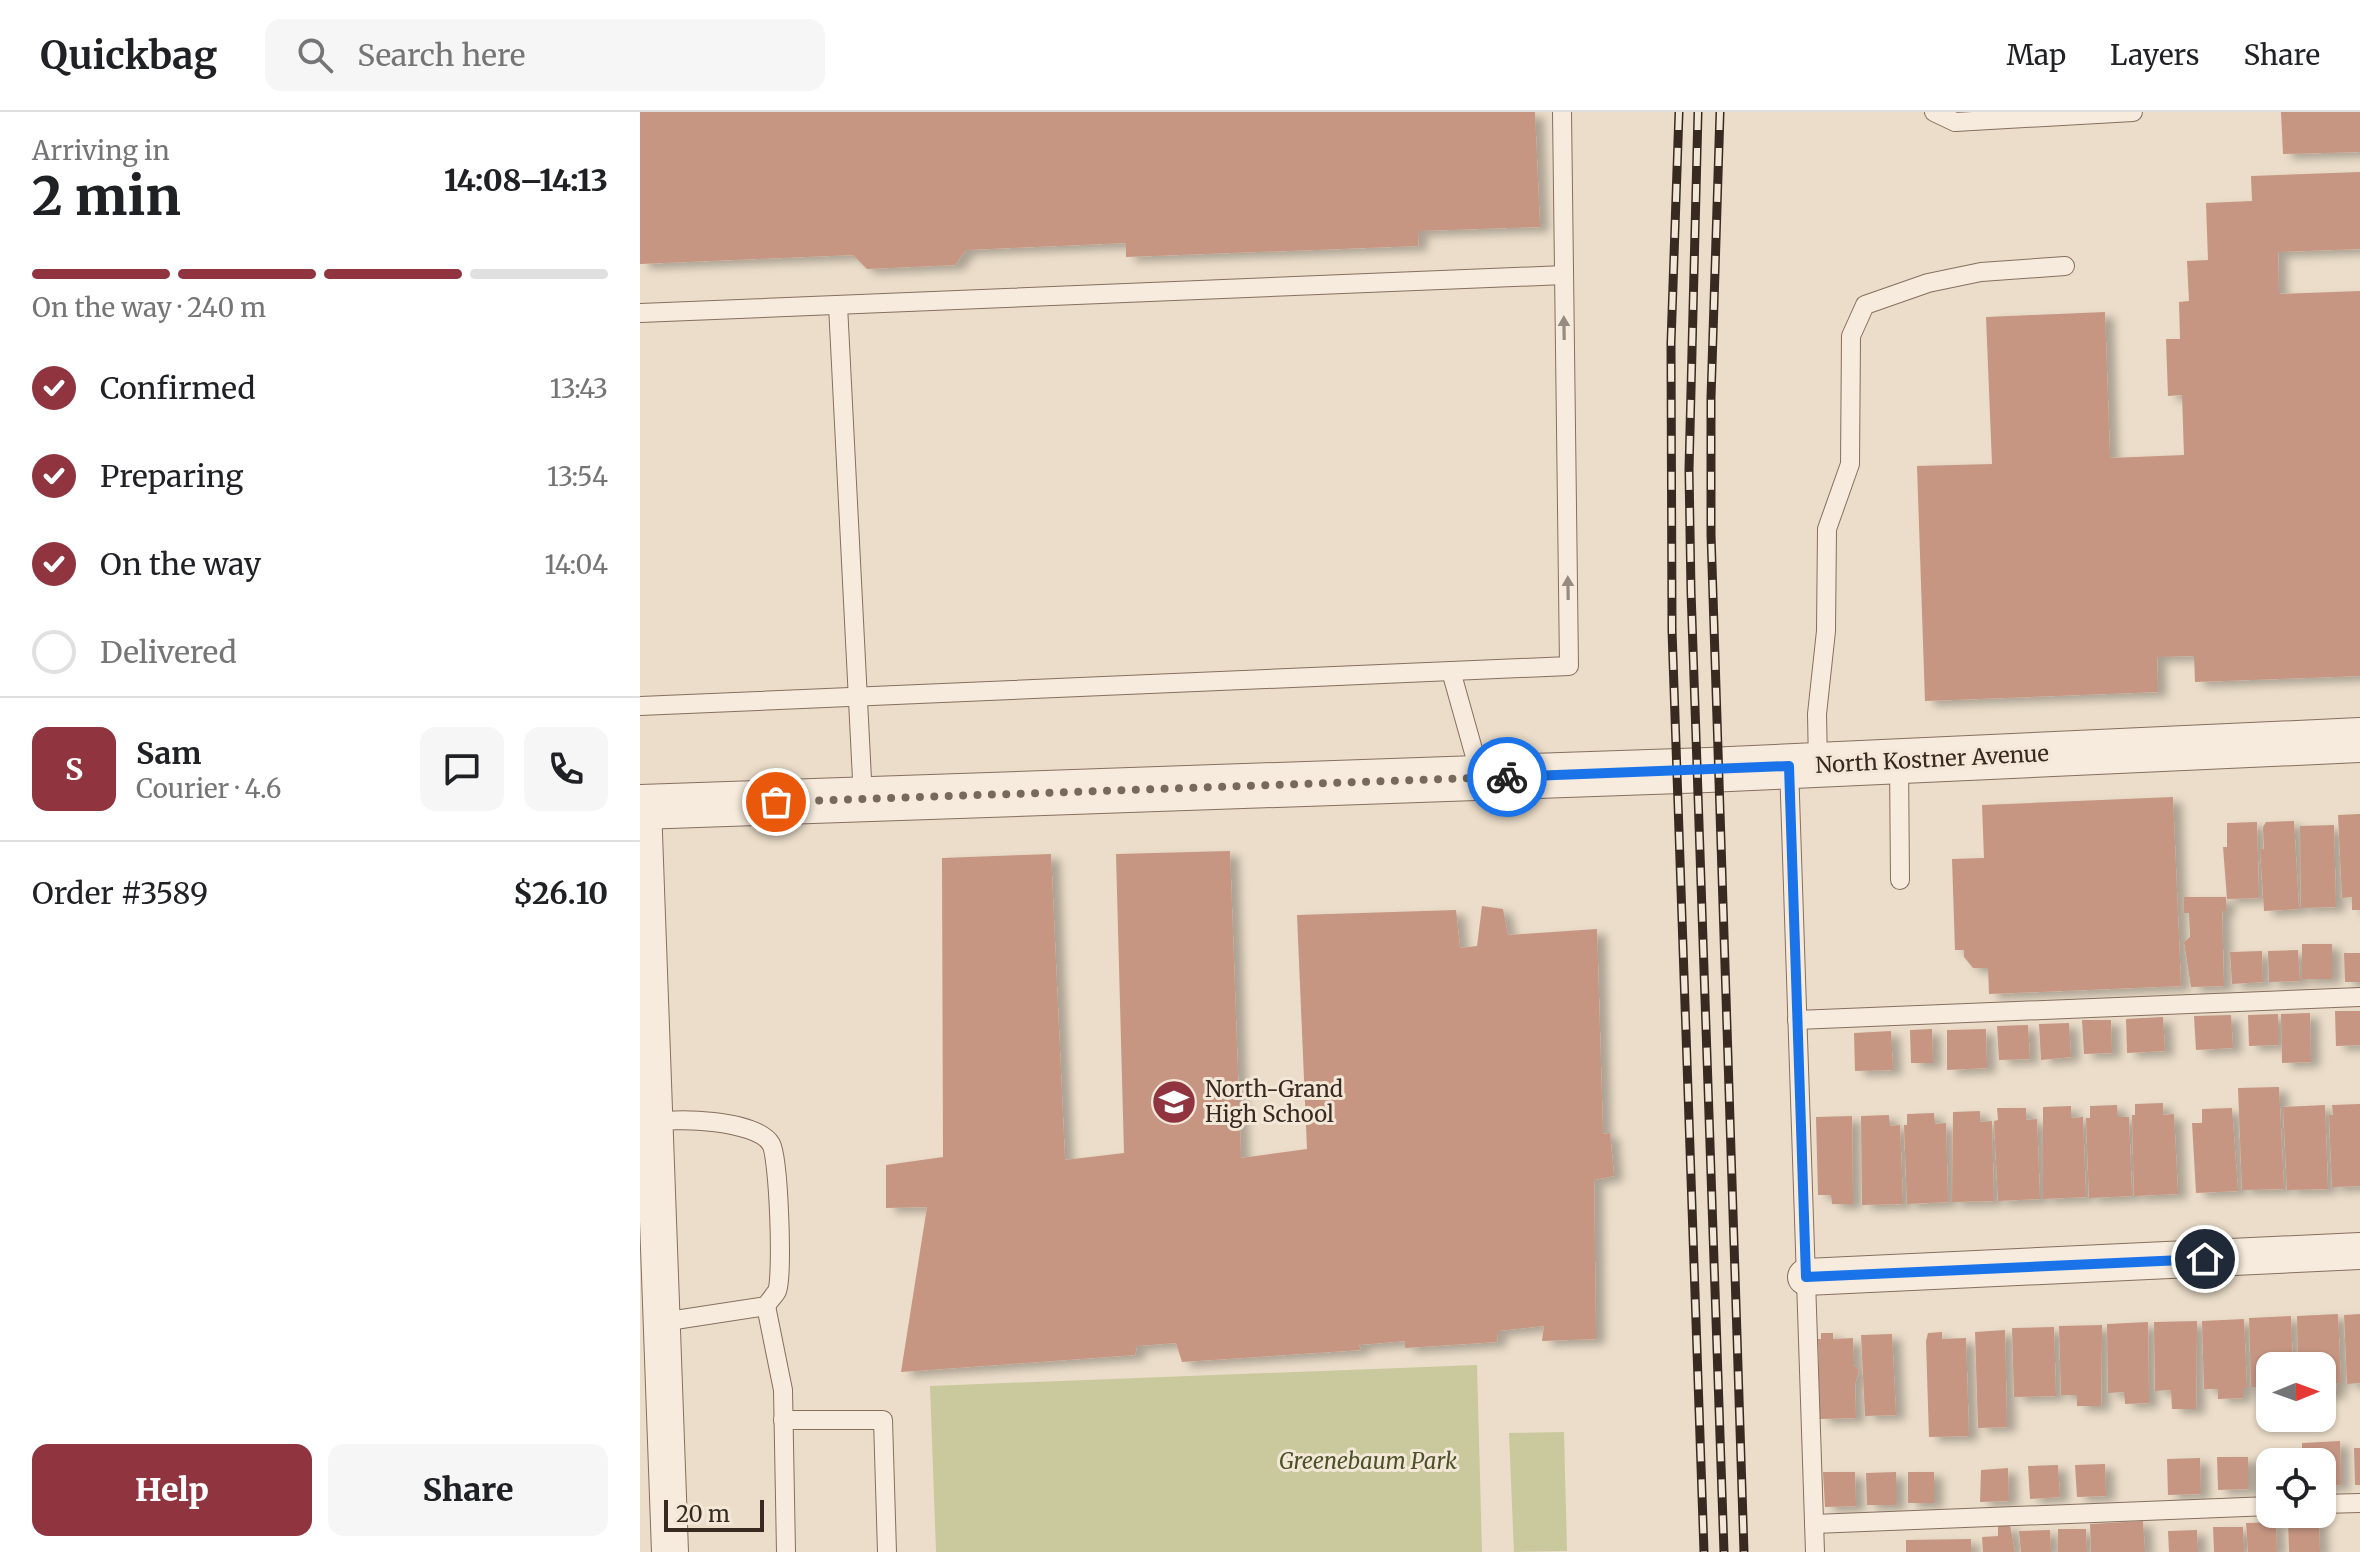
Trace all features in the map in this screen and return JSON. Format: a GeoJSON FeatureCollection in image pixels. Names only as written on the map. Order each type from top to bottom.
{"type":"FeatureCollection","features":[{"type":"Feature","properties":{"kind":"street","name":"North Kostner Avenue"},"geometry":{"type":"LineString","coordinates":[[642,806],[1481,778],[2360,740]]}},
{"type":"Feature","properties":{"kind":"street"},"geometry":{"type":"LineString","coordinates":[[642,806],[651,1322],[670,1552]]}},
{"type":"Feature","properties":{"kind":"street"},"geometry":{"type":"LineString","coordinates":[[1806,1277],[2360,1251]]}},
{"type":"Feature","properties":{"kind":"lane"},"geometry":{"type":"LineString","coordinates":[[640,706],[1569,666],[1562,112]]}},
{"type":"Feature","properties":{"kind":"lane"},"geometry":{"type":"LineString","coordinates":[[1934,112],[1955,122],[2133,112]]}},
{"type":"Feature","properties":{"kind":"lane"},"geometry":{"type":"LineString","coordinates":[[1815,1552],[1797,1020],[1804,765],[1817,714],[1826,631],[1827,529],[1850,464],[1851,336],[1865,305],[1928,283],[1981,272],[2065,266]]}},
{"type":"Feature","properties":{"kind":"lane"},"geometry":{"type":"LineString","coordinates":[[640,313],[1564,275]]}},
{"type":"Feature","properties":{"kind":"lane"},"geometry":{"type":"LineString","coordinates":[[838,305],[863,799]]}},
{"type":"Feature","properties":{"kind":"lane"},"geometry":{"type":"LineString","coordinates":[[1451,671],[1481,778]]}},
{"type":"Feature","properties":{"kind":"lane"},"geometry":{"type":"LineString","coordinates":[[1899,761],[1900,880]]}},
{"type":"Feature","properties":{"kind":"lane"},"geometry":{"type":"LineString","coordinates":[[1797,1020],[2360,997]]}},
{"type":"Feature","properties":{"kind":"lane"},"geometry":{"type":"LineString","coordinates":[[647,1124],[703,1121],[754,1130],[771,1144],[777,1178],[778,1289],[766,1306],[651,1322]]}},
{"type":"Feature","properties":{"kind":"lane"},"geometry":{"type":"LineString","coordinates":[[766,1306],[777,1349],[783,1420],[786,1552]]}},
{"type":"Feature","properties":{"kind":"lane"},"geometry":{"type":"LineString","coordinates":[[783,1420],[883,1420],[887,1552]]}},
{"type":"Feature","properties":{"kind":"lane"},"geometry":{"type":"LineString","coordinates":[[2336,1504],[2360,1503]]}},
{"type":"Feature","properties":{"kind":"lane"},"geometry":{"type":"LineString","coordinates":[[1814,1524],[2256,1507]]}},
{"type":"Feature","properties":{"kind":"green space","name":"Greenebaum Park"},"geometry":{"type":"Polygon","coordinates":[[[1477,1365],[1482,1552],[936,1552],[930,1386],[1477,1365]]]}},
{"type":"Feature","properties":{"kind":"green space"},"geometry":{"type":"Polygon","coordinates":[[[1564,1432],[1567,1551],[1514,1552],[1509,1433],[1564,1432]]]}},
{"type":"Feature","properties":{"kind":"building"},"geometry":{"type":"Polygon","coordinates":[[[640,112],[1535,112],[1540,227],[1419,231],[1418,246],[1126,257],[1126,243],[966,250],[955,265],[867,269],[853,255],[640,264],[640,112]]]}},
{"type":"Feature","properties":{"kind":"building"},"geometry":{"type":"Polygon","coordinates":[[[2281,112],[2360,112],[2360,152],[2283,154],[2281,112]]]}},
{"type":"Feature","properties":{"kind":"building"},"geometry":{"type":"Polygon","coordinates":[[[2360,172],[2360,249],[2278,252],[2279,294],[2360,291],[2360,676],[2195,682],[2194,656],[2157,657],[2158,692],[1925,701],[1917,466],[1992,464],[1986,317],[2105,312],[2110,458],[2184,455],[2182,395],[2168,396],[2166,339],[2180,339],[2179,302],[2189,301],[2187,261],[2208,260],[2206,203],[2252,201],[2251,176],[2360,172]]]}},
{"type":"Feature","properties":{"kind":"building"},"geometry":{"type":"Polygon","coordinates":[[[2173,797],[2181,986],[1989,994],[1988,968],[1973,968],[1964,957],[1964,950],[1955,950],[1952,859],[1984,858],[1982,805],[2173,797]]]}},
{"type":"Feature","properties":{"kind":"building"},"geometry":{"type":"Polygon","coordinates":[[[2360,814],[2360,910],[2352,910],[2352,897],[2342,898],[2338,815],[2360,814]]]}},
{"type":"Feature","properties":{"kind":"building"},"geometry":{"type":"Polygon","coordinates":[[[2294,821],[2299,909],[2264,911],[2260,849],[2264,849],[2263,827],[2266,822],[2294,821]]]}},
{"type":"Feature","properties":{"kind":"building"},"geometry":{"type":"Polygon","coordinates":[[[2257,822],[2259,898],[2227,899],[2223,847],[2227,847],[2227,823],[2257,822]]]}},
{"type":"Feature","properties":{"kind":"building"},"geometry":{"type":"Polygon","coordinates":[[[2334,825],[2336,907],[2301,908],[2300,826],[2334,825]]]}},
{"type":"Feature","properties":{"kind":"building","name":"North-Grand High School"},"geometry":{"type":"Polygon","coordinates":[[[1230,851],[1241,1158],[1307,1149],[1297,915],[1456,910],[1460,948],[1477,946],[1482,906],[1503,909],[1508,935],[1597,929],[1603,1134],[1610,1133],[1614,1176],[1594,1180],[1596,1339],[1542,1341],[1544,1326],[1498,1331],[1497,1342],[1405,1348],[1405,1341],[1359,1345],[1361,1350],[1182,1362],[1176,1343],[1137,1346],[1135,1355],[901,1372],[927,1207],[886,1208],[886,1165],[943,1157],[942,858],[1051,854],[1065,1160],[1124,1153],[1116,854],[1230,851]]]}},
{"type":"Feature","properties":{"kind":"building"},"geometry":{"type":"Polygon","coordinates":[[[2184,897],[2226,897],[2226,911],[2222,911],[2224,986],[2191,987],[2184,942],[2190,937],[2189,913],[2184,913],[2184,897]]]}},
{"type":"Feature","properties":{"kind":"building"},"geometry":{"type":"Polygon","coordinates":[[[2302,944],[2332,944],[2332,979],[2302,979],[2302,944]]]}},
{"type":"Feature","properties":{"kind":"building"},"geometry":{"type":"Polygon","coordinates":[[[2298,950],[2300,981],[2269,982],[2268,951],[2298,950]]]}},
{"type":"Feature","properties":{"kind":"building"},"geometry":{"type":"Polygon","coordinates":[[[2262,951],[2263,982],[2232,984],[2230,952],[2262,951]]]}},
{"type":"Feature","properties":{"kind":"building"},"geometry":{"type":"Polygon","coordinates":[[[2344,953],[2360,953],[2360,982],[2345,982],[2344,953]]]}},
{"type":"Feature","properties":{"kind":"building"},"geometry":{"type":"Polygon","coordinates":[[[2335,1011],[2360,1011],[2360,1045],[2336,1046],[2335,1011]]]}},
{"type":"Feature","properties":{"kind":"building"},"geometry":{"type":"Polygon","coordinates":[[[2310,1013],[2311,1062],[2282,1063],[2281,1014],[2310,1013]]]}},
{"type":"Feature","properties":{"kind":"building"},"geometry":{"type":"Polygon","coordinates":[[[2278,1014],[2278,1045],[2249,1046],[2248,1015],[2278,1014]]]}},
{"type":"Feature","properties":{"kind":"building"},"geometry":{"type":"Polygon","coordinates":[[[2231,1015],[2233,1048],[2196,1050],[2194,1016],[2231,1015]]]}},
{"type":"Feature","properties":{"kind":"building"},"geometry":{"type":"Polygon","coordinates":[[[2163,1017],[2165,1051],[2127,1053],[2126,1019],[2163,1017]]]}},
{"type":"Feature","properties":{"kind":"building"},"geometry":{"type":"Polygon","coordinates":[[[2082,1020],[2111,1020],[2112,1053],[2084,1054],[2082,1020]]]}},
{"type":"Feature","properties":{"kind":"building"},"geometry":{"type":"Polygon","coordinates":[[[2069,1023],[2071,1057],[2041,1060],[2039,1024],[2069,1023]]]}},
{"type":"Feature","properties":{"kind":"building"},"geometry":{"type":"Polygon","coordinates":[[[2028,1025],[2030,1059],[1999,1060],[1997,1026],[2028,1025]]]}},
{"type":"Feature","properties":{"kind":"building"},"geometry":{"type":"Polygon","coordinates":[[[1932,1029],[1933,1063],[1911,1063],[1910,1030],[1932,1029]]]}},
{"type":"Feature","properties":{"kind":"building"},"geometry":{"type":"Polygon","coordinates":[[[1986,1029],[1987,1068],[1947,1070],[1947,1030],[1986,1029]]]}},
{"type":"Feature","properties":{"kind":"building"},"geometry":{"type":"Polygon","coordinates":[[[1891,1031],[1893,1070],[1855,1071],[1854,1033],[1891,1031]]]}},
{"type":"Feature","properties":{"kind":"building"},"geometry":{"type":"Polygon","coordinates":[[[2279,1087],[2284,1189],[2242,1190],[2238,1088],[2279,1087]]]}},
{"type":"Feature","properties":{"kind":"building"},"geometry":{"type":"Polygon","coordinates":[[[2163,1103],[2163,1115],[2174,1114],[2178,1194],[2134,1196],[2132,1115],[2135,1115],[2135,1104],[2163,1103]]]}},
{"type":"Feature","properties":{"kind":"building"},"geometry":{"type":"Polygon","coordinates":[[[2360,1104],[2360,1186],[2332,1187],[2329,1115],[2333,1115],[2332,1105],[2360,1104]]]}},
{"type":"Feature","properties":{"kind":"building"},"geometry":{"type":"Polygon","coordinates":[[[2117,1105],[2118,1117],[2129,1117],[2132,1196],[2089,1198],[2086,1118],[2090,1118],[2090,1106],[2117,1105]]]}},
{"type":"Feature","properties":{"kind":"building"},"geometry":{"type":"Polygon","coordinates":[[[2325,1105],[2328,1189],[2287,1190],[2283,1107],[2325,1105]]]}},
{"type":"Feature","properties":{"kind":"building"},"geometry":{"type":"Polygon","coordinates":[[[2071,1106],[2071,1118],[2083,1117],[2086,1197],[2043,1199],[2043,1107],[2071,1106]]]}},
{"type":"Feature","properties":{"kind":"building"},"geometry":{"type":"Polygon","coordinates":[[[1997,1108],[2026,1108],[2026,1120],[2037,1119],[2040,1199],[1998,1201],[1994,1121],[1998,1120],[1997,1108]]]}},
{"type":"Feature","properties":{"kind":"building"},"geometry":{"type":"Polygon","coordinates":[[[2232,1108],[2238,1191],[2196,1193],[2192,1123],[2202,1123],[2202,1109],[2232,1108]]]}},
{"type":"Feature","properties":{"kind":"building"},"geometry":{"type":"Polygon","coordinates":[[[1980,1111],[1980,1122],[1992,1121],[1994,1201],[1952,1202],[1953,1112],[1980,1111]]]}},
{"type":"Feature","properties":{"kind":"building"},"geometry":{"type":"Polygon","coordinates":[[[1934,1113],[1935,1124],[1946,1123],[1948,1202],[1907,1204],[1904,1125],[1907,1125],[1907,1114],[1934,1113]]]}},
{"type":"Feature","properties":{"kind":"building"},"geometry":{"type":"Polygon","coordinates":[[[1889,1115],[1890,1126],[1900,1125],[1903,1204],[1862,1205],[1861,1116],[1889,1115]]]}},
{"type":"Feature","properties":{"kind":"building"},"geometry":{"type":"Polygon","coordinates":[[[1852,1116],[1853,1204],[1832,1204],[1831,1195],[1818,1195],[1816,1117],[1852,1116]]]}},
{"type":"Feature","properties":{"kind":"building"},"geometry":{"type":"Polygon","coordinates":[[[2338,1314],[2341,1383],[2336,1383],[2336,1352],[2298,1352],[2297,1316],[2338,1314]]]}},
{"type":"Feature","properties":{"kind":"building"},"geometry":{"type":"Polygon","coordinates":[[[2360,1314],[2360,1383],[2347,1384],[2344,1315],[2360,1314]]]}},
{"type":"Feature","properties":{"kind":"building"},"geometry":{"type":"Polygon","coordinates":[[[2291,1316],[2292,1352],[2256,1352],[2256,1387],[2251,1387],[2249,1318],[2291,1316]]]}},
{"type":"Feature","properties":{"kind":"building"},"geometry":{"type":"Polygon","coordinates":[[[2244,1319],[2247,1388],[2243,1388],[2243,1398],[2218,1399],[2218,1389],[2204,1389],[2202,1321],[2244,1319]]]}},
{"type":"Feature","properties":{"kind":"building"},"geometry":{"type":"Polygon","coordinates":[[[2197,1321],[2196,1409],[2172,1409],[2171,1390],[2155,1391],[2154,1322],[2197,1321]]]}},
{"type":"Feature","properties":{"kind":"building"},"geometry":{"type":"Polygon","coordinates":[[[2148,1322],[2149,1403],[2125,1404],[2124,1392],[2108,1393],[2107,1324],[2148,1322]]]}},
{"type":"Feature","properties":{"kind":"building"},"geometry":{"type":"Polygon","coordinates":[[[2102,1325],[2101,1406],[2077,1406],[2077,1395],[2061,1395],[2059,1326],[2102,1325]]]}},
{"type":"Feature","properties":{"kind":"building"},"geometry":{"type":"Polygon","coordinates":[[[2054,1327],[2056,1396],[2014,1397],[2012,1328],[2054,1327]]]}},
{"type":"Feature","properties":{"kind":"building"},"geometry":{"type":"Polygon","coordinates":[[[2005,1330],[2007,1427],[1978,1428],[1975,1332],[2005,1330]]]}},
{"type":"Feature","properties":{"kind":"building"},"geometry":{"type":"Polygon","coordinates":[[[1942,1332],[1942,1339],[1966,1338],[1969,1436],[1929,1437],[1926,1341],[1928,1333],[1942,1332]]]}},
{"type":"Feature","properties":{"kind":"building"},"geometry":{"type":"Polygon","coordinates":[[[1821,1333],[1833,1333],[1833,1339],[1853,1338],[1854,1365],[1859,1370],[1855,1385],[1856,1418],[1820,1419],[1818,1339],[1821,1339],[1821,1333]]]}},
{"type":"Feature","properties":{"kind":"building"},"geometry":{"type":"Polygon","coordinates":[[[1892,1334],[1896,1415],[1865,1416],[1861,1335],[1892,1334]]]}},
{"type":"Feature","properties":{"kind":"building"},"geometry":{"type":"Polygon","coordinates":[[[2340,1441],[2341,1485],[2336,1485],[2336,1448],[2302,1448],[2302,1443],[2340,1441]]]}},
{"type":"Feature","properties":{"kind":"building"},"geometry":{"type":"Polygon","coordinates":[[[2354,1448],[2360,1448],[2360,1485],[2355,1485],[2354,1448]]]}},
{"type":"Feature","properties":{"kind":"building"},"geometry":{"type":"Polygon","coordinates":[[[2217,1457],[2248,1457],[2248,1489],[2218,1490],[2217,1457]]]}},
{"type":"Feature","properties":{"kind":"building"},"geometry":{"type":"Polygon","coordinates":[[[2200,1458],[2201,1494],[2168,1495],[2167,1459],[2200,1458]]]}},
{"type":"Feature","properties":{"kind":"building"},"geometry":{"type":"Polygon","coordinates":[[[2105,1464],[2106,1496],[2077,1497],[2075,1465],[2105,1464]]]}},
{"type":"Feature","properties":{"kind":"building"},"geometry":{"type":"Polygon","coordinates":[[[2058,1465],[2060,1497],[2030,1499],[2028,1466],[2058,1465]]]}},
{"type":"Feature","properties":{"kind":"building"},"geometry":{"type":"Polygon","coordinates":[[[2008,1468],[2009,1501],[1980,1502],[1981,1470],[2008,1468]]]}},
{"type":"Feature","properties":{"kind":"building"},"geometry":{"type":"Polygon","coordinates":[[[1823,1472],[1855,1472],[1856,1506],[1825,1507],[1823,1472]]]}},
{"type":"Feature","properties":{"kind":"building"},"geometry":{"type":"Polygon","coordinates":[[[1896,1472],[1896,1505],[1867,1505],[1866,1473],[1896,1472]]]}},
{"type":"Feature","properties":{"kind":"building"},"geometry":{"type":"Polygon","coordinates":[[[1908,1472],[1934,1472],[1934,1503],[1908,1503],[1908,1472]]]}},
{"type":"Feature","properties":{"kind":"building"},"geometry":{"type":"Polygon","coordinates":[[[2143,1521],[2145,1552],[2091,1552],[2090,1524],[2143,1521]]]}},
{"type":"Feature","properties":{"kind":"building"},"geometry":{"type":"Polygon","coordinates":[[[2246,1523],[2256,1523],[2256,1528],[2276,1528],[2277,1552],[2248,1552],[2246,1523]]]}},
{"type":"Feature","properties":{"kind":"building"},"geometry":{"type":"Polygon","coordinates":[[[2010,1525],[2015,1552],[1983,1552],[1982,1537],[1998,1536],[1998,1526],[2010,1525]]]}},
{"type":"Feature","properties":{"kind":"building"},"geometry":{"type":"Polygon","coordinates":[[[2213,1527],[2243,1527],[2244,1552],[2214,1552],[2213,1527]]]}},
{"type":"Feature","properties":{"kind":"building"},"geometry":{"type":"Polygon","coordinates":[[[2288,1528],[2319,1528],[2320,1552],[2289,1552],[2288,1528]]]}},
{"type":"Feature","properties":{"kind":"building"},"geometry":{"type":"Polygon","coordinates":[[[2058,1529],[2086,1529],[2087,1552],[2058,1552],[2058,1529]]]}},
{"type":"Feature","properties":{"kind":"building"},"geometry":{"type":"Polygon","coordinates":[[[2050,1530],[2051,1552],[2021,1552],[2019,1531],[2050,1530]]]}},
{"type":"Feature","properties":{"kind":"building"},"geometry":{"type":"Polygon","coordinates":[[[2197,1530],[2198,1552],[2169,1552],[2168,1531],[2197,1530]]]}},
{"type":"Feature","properties":{"kind":"building"},"geometry":{"type":"Polygon","coordinates":[[[1971,1539],[1971,1552],[1906,1552],[1906,1540],[1971,1539]]]}},
{"type":"Feature","properties":{"kind":"railway"},"geometry":{"type":"LineString","coordinates":[[1679,112],[1671,343],[1672,630],[1704,1552]]}},
{"type":"Feature","properties":{"kind":"railway"},"geometry":{"type":"LineString","coordinates":[[1698,112],[1689,470],[1691,591],[1724,1552]]}},
{"type":"Feature","properties":{"kind":"railway"},"geometry":{"type":"LineString","coordinates":[[1720,112],[1711,398],[1711,534],[1744,1552]]}},
{"type":"Feature","properties":{"kind":"way so far"},"geometry":{"type":"LineString","coordinates":[[776,802],[1507,777]]}},
{"type":"Feature","properties":{"kind":"place","name":"North-Grand High School"},"geometry":{"type":"Point","coordinates":[1174,1102]}},
{"type":"Feature","properties":{"kind":"route"},"geometry":{"type":"LineString","coordinates":[[1507,777],[1789,766],[1806,1277],[2205,1259]]}}]}
